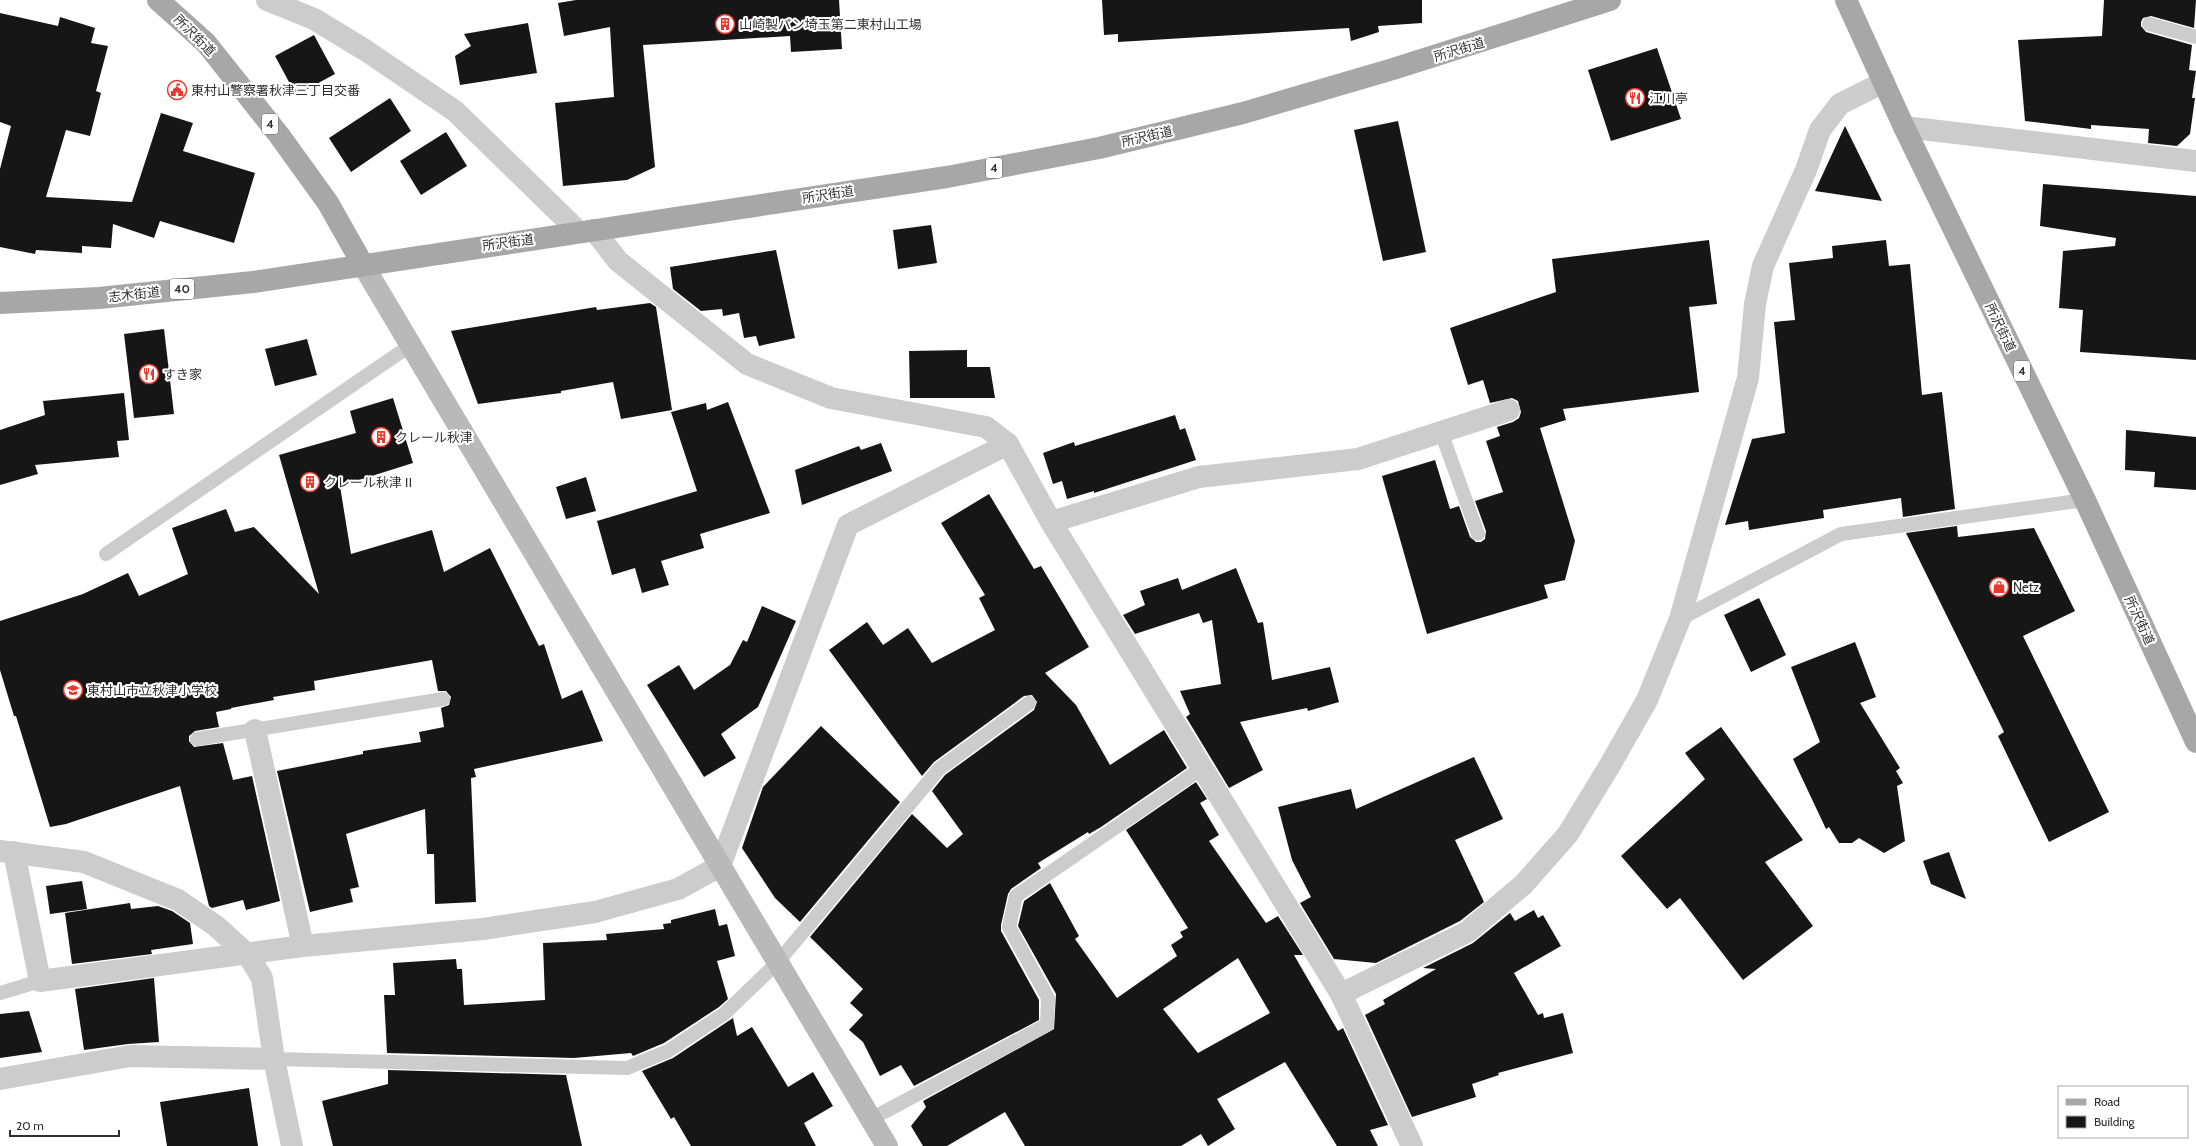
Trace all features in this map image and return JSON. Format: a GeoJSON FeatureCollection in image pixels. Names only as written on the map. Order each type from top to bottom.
{"type":"FeatureCollection","features":[{"type":"Feature","properties":{"kind":"main road","name":"所沢街道"},"geometry":{"type":"LineString","coordinates":[[158,0],[206,43],[279,135],[328,204],[363,265],[947,176],[1099,148],[1243,113],[1400,67],[1610,0]]}},
{"type":"Feature","properties":{"kind":"main road","name":"所沢街道"},"geometry":{"type":"LineString","coordinates":[[1846,0],[1904,127],[2085,500],[2196,742]]}},
{"type":"Feature","properties":{"kind":"main road","name":"志木街道"},"geometry":{"type":"LineString","coordinates":[[0,303],[99,298],[253,282],[363,265]]}},
{"type":"Feature","properties":{"kind":"street"},"geometry":{"type":"LineString","coordinates":[[267,0],[314,19],[365,50],[454,111],[587,231],[618,261],[747,364],[831,398],[986,427],[1008,444],[1051,522],[1341,994],[1412,1146]]}},
{"type":"Feature","properties":{"kind":"street"},"geometry":{"type":"LineString","coordinates":[[300,0],[314,19]]}},
{"type":"Feature","properties":{"kind":"street"},"geometry":{"type":"LineString","coordinates":[[1341,994],[1467,932],[1523,885],[1568,834],[1610,765],[1647,700],[1680,619],[1748,378],[1755,304],[1763,266],[1806,170],[1820,130],[1840,104],[1884,82]]}},
{"type":"Feature","properties":{"kind":"street"},"geometry":{"type":"LineString","coordinates":[[1904,127],[2196,161]]}},
{"type":"Feature","properties":{"kind":"street"},"geometry":{"type":"LineString","coordinates":[[363,265],[887,1146]]}},
{"type":"Feature","properties":{"kind":"street"},"geometry":{"type":"LineString","coordinates":[[1051,522],[1199,477],[1358,459],[1509,410]]}},
{"type":"Feature","properties":{"kind":"street"},"geometry":{"type":"LineString","coordinates":[[292,1146],[274,1059],[262,978],[248,955],[216,926],[178,900],[84,862],[7,851],[40,981],[248,955],[303,946],[483,929],[595,912],[678,889],[720,866],[848,525],[1008,444]]}},
{"type":"Feature","properties":{"kind":"street"},"geometry":{"type":"LineString","coordinates":[[255,730],[303,946]]}},
{"type":"Feature","properties":{"kind":"street"},"geometry":{"type":"LineString","coordinates":[[0,1079],[130,1056],[274,1059]]}},
{"type":"Feature","properties":{"kind":"lane"},"geometry":{"type":"LineString","coordinates":[[2149,24],[2196,37]]}},
{"type":"Feature","properties":{"kind":"lane"},"geometry":{"type":"LineString","coordinates":[[106,554],[411,345]]}},
{"type":"Feature","properties":{"kind":"lane"},"geometry":{"type":"LineString","coordinates":[[1440,432],[1478,534]]}},
{"type":"Feature","properties":{"kind":"lane"},"geometry":{"type":"LineString","coordinates":[[1680,619],[1841,534],[2085,500]]}},
{"type":"Feature","properties":{"kind":"lane"},"geometry":{"type":"LineString","coordinates":[[197,739],[443,699]]}},
{"type":"Feature","properties":{"kind":"lane"},"geometry":{"type":"LineString","coordinates":[[274,1059],[627,1068],[668,1051],[724,1014],[778,962],[939,769],[1029,703]]}},
{"type":"Feature","properties":{"kind":"lane"},"geometry":{"type":"LineString","coordinates":[[871,1119],[1047,1025],[1048,998],[1009,927],[1016,896],[1202,768]]}},
{"type":"Feature","properties":{"kind":"lane"},"geometry":{"type":"LineString","coordinates":[[0,993],[40,981]]}},
{"type":"Feature","properties":{"kind":"building"},"geometry":{"type":"Polygon","coordinates":[[[576,0],[839,0],[842,49],[791,52],[790,36],[643,45],[655,167],[627,180],[563,186],[555,103],[614,97],[610,27],[564,36],[558,3],[576,0]]]}},
{"type":"Feature","properties":{"kind":"building"},"geometry":{"type":"Polygon","coordinates":[[[1102,0],[1422,0],[1422,23],[1378,26],[1379,32],[1351,41],[1349,28],[1118,42],[1118,34],[1104,35],[1102,0]]]}},
{"type":"Feature","properties":{"kind":"building"},"geometry":{"type":"Polygon","coordinates":[[[2104,0],[2196,0],[2194,28],[2151,16],[2143,18],[2141,22],[2141,26],[2146,32],[2192,45],[2189,70],[2196,71],[2192,98],[2195,98],[2190,134],[2177,146],[2148,143],[2149,129],[2091,125],[2091,129],[2025,121],[2018,40],[2102,36],[2104,0]]]}},
{"type":"Feature","properties":{"kind":"building"},"geometry":{"type":"Polygon","coordinates":[[[0,13],[58,26],[60,17],[95,28],[91,43],[108,46],[96,91],[101,93],[90,136],[66,130],[46,197],[132,202],[161,113],[193,123],[183,151],[255,173],[234,243],[160,221],[154,238],[113,224],[111,248],[82,246],[82,253],[36,250],[35,254],[0,247],[0,169],[11,126],[0,122],[0,13]]]}},
{"type":"Feature","properties":{"kind":"building"},"geometry":{"type":"Polygon","coordinates":[[[528,23],[537,73],[460,85],[455,56],[471,46],[464,34],[528,23]]]}},
{"type":"Feature","properties":{"kind":"building"},"geometry":{"type":"Polygon","coordinates":[[[314,35],[335,74],[296,95],[275,56],[314,35]]]}},
{"type":"Feature","properties":{"kind":"building","name":"江川亭"},"geometry":{"type":"Polygon","coordinates":[[[1657,48],[1681,119],[1611,141],[1588,70],[1657,48]]]}},
{"type":"Feature","properties":{"kind":"building"},"geometry":{"type":"Polygon","coordinates":[[[390,98],[411,131],[351,172],[329,138],[390,98]]]}},
{"type":"Feature","properties":{"kind":"building"},"geometry":{"type":"Polygon","coordinates":[[[1398,121],[1426,252],[1383,261],[1354,130],[1398,121]]]}},
{"type":"Feature","properties":{"kind":"building"},"geometry":{"type":"Polygon","coordinates":[[[1845,126],[1882,201],[1815,191],[1845,126]]]}},
{"type":"Feature","properties":{"kind":"building"},"geometry":{"type":"Polygon","coordinates":[[[446,132],[467,166],[421,195],[400,161],[446,132]]]}},
{"type":"Feature","properties":{"kind":"building"},"geometry":{"type":"Polygon","coordinates":[[[2043,184],[2196,196],[2196,360],[2080,352],[2083,310],[2059,308],[2063,251],[2115,246],[2116,238],[2040,226],[2043,184]]]}},
{"type":"Feature","properties":{"kind":"building"},"geometry":{"type":"Polygon","coordinates":[[[931,225],[937,263],[898,269],[893,230],[931,225]]]}},
{"type":"Feature","properties":{"kind":"building"},"geometry":{"type":"Polygon","coordinates":[[[1709,240],[1717,304],[1689,307],[1699,392],[1563,409],[1566,420],[1540,428],[1575,541],[1565,580],[1544,585],[1548,598],[1427,634],[1382,476],[1435,460],[1450,509],[1459,506],[1470,537],[1476,542],[1481,542],[1485,539],[1486,531],[1475,501],[1503,492],[1486,441],[1500,436],[1497,427],[1513,422],[1519,418],[1521,412],[1518,401],[1512,398],[1490,403],[1483,380],[1468,385],[1450,328],[1556,292],[1552,259],[1709,240]]]}},
{"type":"Feature","properties":{"kind":"building"},"geometry":{"type":"Polygon","coordinates":[[[1886,240],[1889,266],[1910,264],[1922,395],[1942,392],[1955,509],[1903,517],[1901,498],[1823,510],[1824,518],[1749,530],[1748,521],[1725,525],[1752,439],[1785,433],[1774,322],[1795,320],[1789,263],[1833,258],[1832,246],[1886,240]]]}},
{"type":"Feature","properties":{"kind":"building"},"geometry":{"type":"Polygon","coordinates":[[[776,250],[795,338],[759,346],[756,336],[744,338],[739,313],[723,316],[722,309],[701,311],[673,289],[670,267],[776,250]]]}},
{"type":"Feature","properties":{"kind":"building"},"geometry":{"type":"Polygon","coordinates":[[[650,303],[656,307],[672,410],[621,419],[613,382],[561,391],[561,393],[478,404],[451,331],[596,307],[597,310],[650,303]]]}},
{"type":"Feature","properties":{"kind":"building","name":"すき家"},"geometry":{"type":"Polygon","coordinates":[[[164,329],[174,414],[134,418],[124,334],[164,329]]]}},
{"type":"Feature","properties":{"kind":"building"},"geometry":{"type":"Polygon","coordinates":[[[307,339],[317,375],[275,386],[265,349],[307,339]]]}},
{"type":"Feature","properties":{"kind":"building"},"geometry":{"type":"Polygon","coordinates":[[[967,350],[967,367],[990,367],[995,398],[910,398],[909,351],[967,350]]]}},
{"type":"Feature","properties":{"kind":"building"},"geometry":{"type":"Polygon","coordinates":[[[124,393],[129,440],[117,441],[119,457],[35,465],[38,474],[0,485],[0,430],[45,415],[43,401],[124,393]]]}},
{"type":"Feature","properties":{"kind":"building"},"geometry":{"type":"Polygon","coordinates":[[[393,398],[413,463],[340,486],[351,554],[432,530],[444,572],[490,548],[539,646],[544,644],[562,699],[582,690],[603,741],[474,769],[476,777],[471,778],[476,902],[435,904],[434,854],[427,854],[425,809],[346,834],[359,887],[350,889],[353,902],[310,912],[277,771],[363,754],[363,751],[421,742],[419,732],[444,727],[441,708],[449,705],[451,697],[446,691],[438,691],[432,660],[314,681],[315,690],[273,697],[274,700],[216,712],[219,727],[195,731],[189,736],[189,741],[194,747],[223,743],[233,780],[252,776],[280,901],[246,910],[243,900],[212,908],[209,906],[180,786],[66,824],[50,827],[16,716],[14,716],[0,670],[0,621],[83,594],[128,573],[139,596],[188,574],[172,528],[226,509],[235,532],[254,527],[319,594],[279,455],[356,433],[350,411],[393,398]]]}},
{"type":"Feature","properties":{"kind":"building"},"geometry":{"type":"Polygon","coordinates":[[[728,402],[770,513],[700,534],[704,548],[661,561],[669,585],[642,593],[635,568],[612,575],[597,521],[697,491],[671,412],[706,403],[707,410],[728,402]]]}},
{"type":"Feature","properties":{"kind":"building"},"geometry":{"type":"Polygon","coordinates":[[[1175,415],[1180,430],[1185,428],[1196,460],[1094,493],[1094,491],[1067,499],[1062,481],[1053,484],[1043,453],[1074,442],[1075,446],[1175,415]]]}},
{"type":"Feature","properties":{"kind":"building"},"geometry":{"type":"Polygon","coordinates":[[[2126,430],[2196,437],[2196,490],[2154,487],[2155,472],[2125,470],[2126,430]]]}},
{"type":"Feature","properties":{"kind":"building"},"geometry":{"type":"Polygon","coordinates":[[[881,443],[892,471],[802,505],[795,470],[859,446],[861,450],[881,443]]]}},
{"type":"Feature","properties":{"kind":"building"},"geometry":{"type":"Polygon","coordinates":[[[586,477],[596,511],[566,519],[556,487],[586,477]]]}},
{"type":"Feature","properties":{"kind":"building"},"geometry":{"type":"Polygon","coordinates":[[[989,494],[1034,569],[1041,566],[1089,647],[1045,673],[1076,705],[1110,765],[1164,730],[1187,768],[1101,827],[1089,834],[1088,832],[1038,863],[1041,868],[1011,889],[1008,894],[1001,931],[1039,1000],[1039,1020],[914,1086],[901,1065],[880,1076],[863,1042],[849,1030],[863,1015],[850,1003],[863,989],[810,937],[912,814],[947,848],[963,834],[932,791],[945,775],[1034,710],[1037,702],[1032,695],[1024,696],[934,762],[922,776],[829,650],[867,622],[883,645],[908,628],[932,663],[995,630],[979,598],[985,595],[941,523],[989,494]]]}},
{"type":"Feature","properties":{"kind":"building"},"geometry":{"type":"Polygon","coordinates":[[[1957,526],[1958,537],[2034,528],[2075,611],[2023,636],[2109,812],[2049,842],[1998,736],[2004,732],[1906,533],[1957,526]]]}},
{"type":"Feature","properties":{"kind":"building"},"geometry":{"type":"Polygon","coordinates":[[[1236,568],[1258,623],[1263,622],[1272,680],[1330,667],[1339,702],[1308,711],[1307,708],[1240,722],[1263,770],[1229,788],[1186,717],[1190,714],[1180,691],[1221,684],[1212,620],[1203,623],[1199,613],[1135,634],[1123,615],[1145,605],[1140,591],[1178,578],[1182,590],[1236,568]]]}},
{"type":"Feature","properties":{"kind":"building"},"geometry":{"type":"Polygon","coordinates":[[[1759,598],[1786,655],[1751,672],[1724,615],[1759,598]]]}},
{"type":"Feature","properties":{"kind":"building"},"geometry":{"type":"Polygon","coordinates":[[[762,606],[796,621],[758,707],[721,734],[736,758],[704,777],[647,685],[679,665],[694,690],[730,665],[743,640],[747,642],[762,606]]]}},
{"type":"Feature","properties":{"kind":"building"},"geometry":{"type":"Polygon","coordinates":[[[1855,642],[1876,697],[1860,703],[1900,768],[1896,771],[1903,783],[1897,786],[1905,841],[1884,853],[1859,838],[1852,843],[1839,843],[1829,827],[1826,829],[1793,759],[1820,742],[1791,667],[1855,642]]]}},
{"type":"Feature","properties":{"kind":"building"},"geometry":{"type":"Polygon","coordinates":[[[821,726],[900,802],[800,922],[775,898],[742,848],[763,787],[821,726]]]}},
{"type":"Feature","properties":{"kind":"building"},"geometry":{"type":"Polygon","coordinates":[[[1721,727],[1803,840],[1765,862],[1813,926],[1743,980],[1680,898],[1667,909],[1621,856],[1705,779],[1685,753],[1721,727]]]}},
{"type":"Feature","properties":{"kind":"building"},"geometry":{"type":"Polygon","coordinates":[[[1474,757],[1503,819],[1455,840],[1484,902],[1460,921],[1376,963],[1334,959],[1300,903],[1311,897],[1292,860],[1278,807],[1351,789],[1356,809],[1474,757]]]}},
{"type":"Feature","properties":{"kind":"building"},"geometry":{"type":"Polygon","coordinates":[[[1196,782],[1207,799],[1200,803],[1219,835],[1209,841],[1266,923],[1278,916],[1303,955],[1294,955],[1338,1031],[1343,1028],[1388,1125],[1370,1130],[1378,1146],[1337,1146],[1285,1062],[1217,1099],[1235,1129],[1208,1146],[1201,1134],[1181,1146],[1025,1146],[1005,1112],[947,1146],[923,1146],[911,1126],[926,1107],[923,1101],[1054,1029],[1056,994],[1018,926],[1024,901],[1050,883],[1079,936],[1075,939],[1117,998],[1177,956],[1171,945],[1183,937],[1180,932],[1188,928],[1126,830],[1196,782]],[[1238,958],[1163,1009],[1198,1053],[1270,1013],[1238,958]]]}},
{"type":"Feature","properties":{"kind":"building"},"geometry":{"type":"Polygon","coordinates":[[[1949,852],[1966,899],[1931,884],[1923,861],[1949,852]]]}},
{"type":"Feature","properties":{"kind":"building"},"geometry":{"type":"Polygon","coordinates":[[[82,881],[87,909],[50,914],[46,886],[82,881]]]}},
{"type":"Feature","properties":{"kind":"building"},"geometry":{"type":"Polygon","coordinates":[[[130,903],[131,909],[158,906],[172,911],[190,923],[193,944],[151,950],[152,954],[72,964],[65,913],[130,903]]]}},
{"type":"Feature","properties":{"kind":"building"},"geometry":{"type":"Polygon","coordinates":[[[715,909],[719,926],[727,924],[735,956],[717,961],[728,999],[719,1007],[664,1043],[633,1056],[631,1053],[574,1058],[387,1053],[384,995],[395,995],[393,963],[456,959],[457,969],[462,969],[464,1005],[545,1000],[543,943],[607,940],[606,934],[664,929],[663,924],[671,923],[671,920],[715,909]]]}},
{"type":"Feature","properties":{"kind":"building"},"geometry":{"type":"Polygon","coordinates":[[[1534,910],[1538,918],[1543,915],[1561,946],[1514,973],[1538,1015],[1543,1013],[1544,1018],[1563,1013],[1573,1053],[1498,1073],[1499,1075],[1472,1084],[1476,1097],[1412,1117],[1365,1015],[1385,1004],[1383,1000],[1436,969],[1423,968],[1473,943],[1510,913],[1515,921],[1534,910]]]}},
{"type":"Feature","properties":{"kind":"building"},"geometry":{"type":"Polygon","coordinates":[[[154,978],[159,1042],[128,1044],[84,1050],[75,989],[154,978]]]}},
{"type":"Feature","properties":{"kind":"building"},"geometry":{"type":"Polygon","coordinates":[[[29,1011],[42,1052],[0,1058],[0,1014],[29,1011]]]}},
{"type":"Feature","properties":{"kind":"building"},"geometry":{"type":"Polygon","coordinates":[[[733,1018],[737,1036],[752,1027],[788,1087],[813,1072],[833,1106],[804,1123],[816,1146],[691,1146],[674,1117],[671,1119],[642,1071],[673,1058],[733,1018]]]}},
{"type":"Feature","properties":{"kind":"building"},"geometry":{"type":"Polygon","coordinates":[[[388,1070],[566,1075],[582,1146],[333,1146],[322,1101],[388,1084],[388,1070]]]}},
{"type":"Feature","properties":{"kind":"building"},"geometry":{"type":"Polygon","coordinates":[[[249,1088],[258,1146],[167,1146],[160,1102],[249,1088]]]}},
{"type":"Feature","properties":{"kind":"place","name":"山崎製パン埼玉第二東村山工場"},"geometry":{"type":"Point","coordinates":[725,24]}},
{"type":"Feature","properties":{"kind":"place","name":"東村山警察署秋津三丁目交番"},"geometry":{"type":"Point","coordinates":[177,90]}},
{"type":"Feature","properties":{"kind":"place","name":"江川亭"},"geometry":{"type":"Point","coordinates":[1635,98]}},
{"type":"Feature","properties":{"kind":"place","name":"すき家"},"geometry":{"type":"Point","coordinates":[149,374]}},
{"type":"Feature","properties":{"kind":"place","name":"クレール秋津"},"geometry":{"type":"Point","coordinates":[381,437]}},
{"type":"Feature","properties":{"kind":"place","name":"クレール秋津Ⅱ"},"geometry":{"type":"Point","coordinates":[310,482]}},
{"type":"Feature","properties":{"kind":"place","name":"Netz"},"geometry":{"type":"Point","coordinates":[1999,587]}},
{"type":"Feature","properties":{"kind":"place","name":"東村山市立秋津小学校"},"geometry":{"type":"Point","coordinates":[73,690]}}]}
